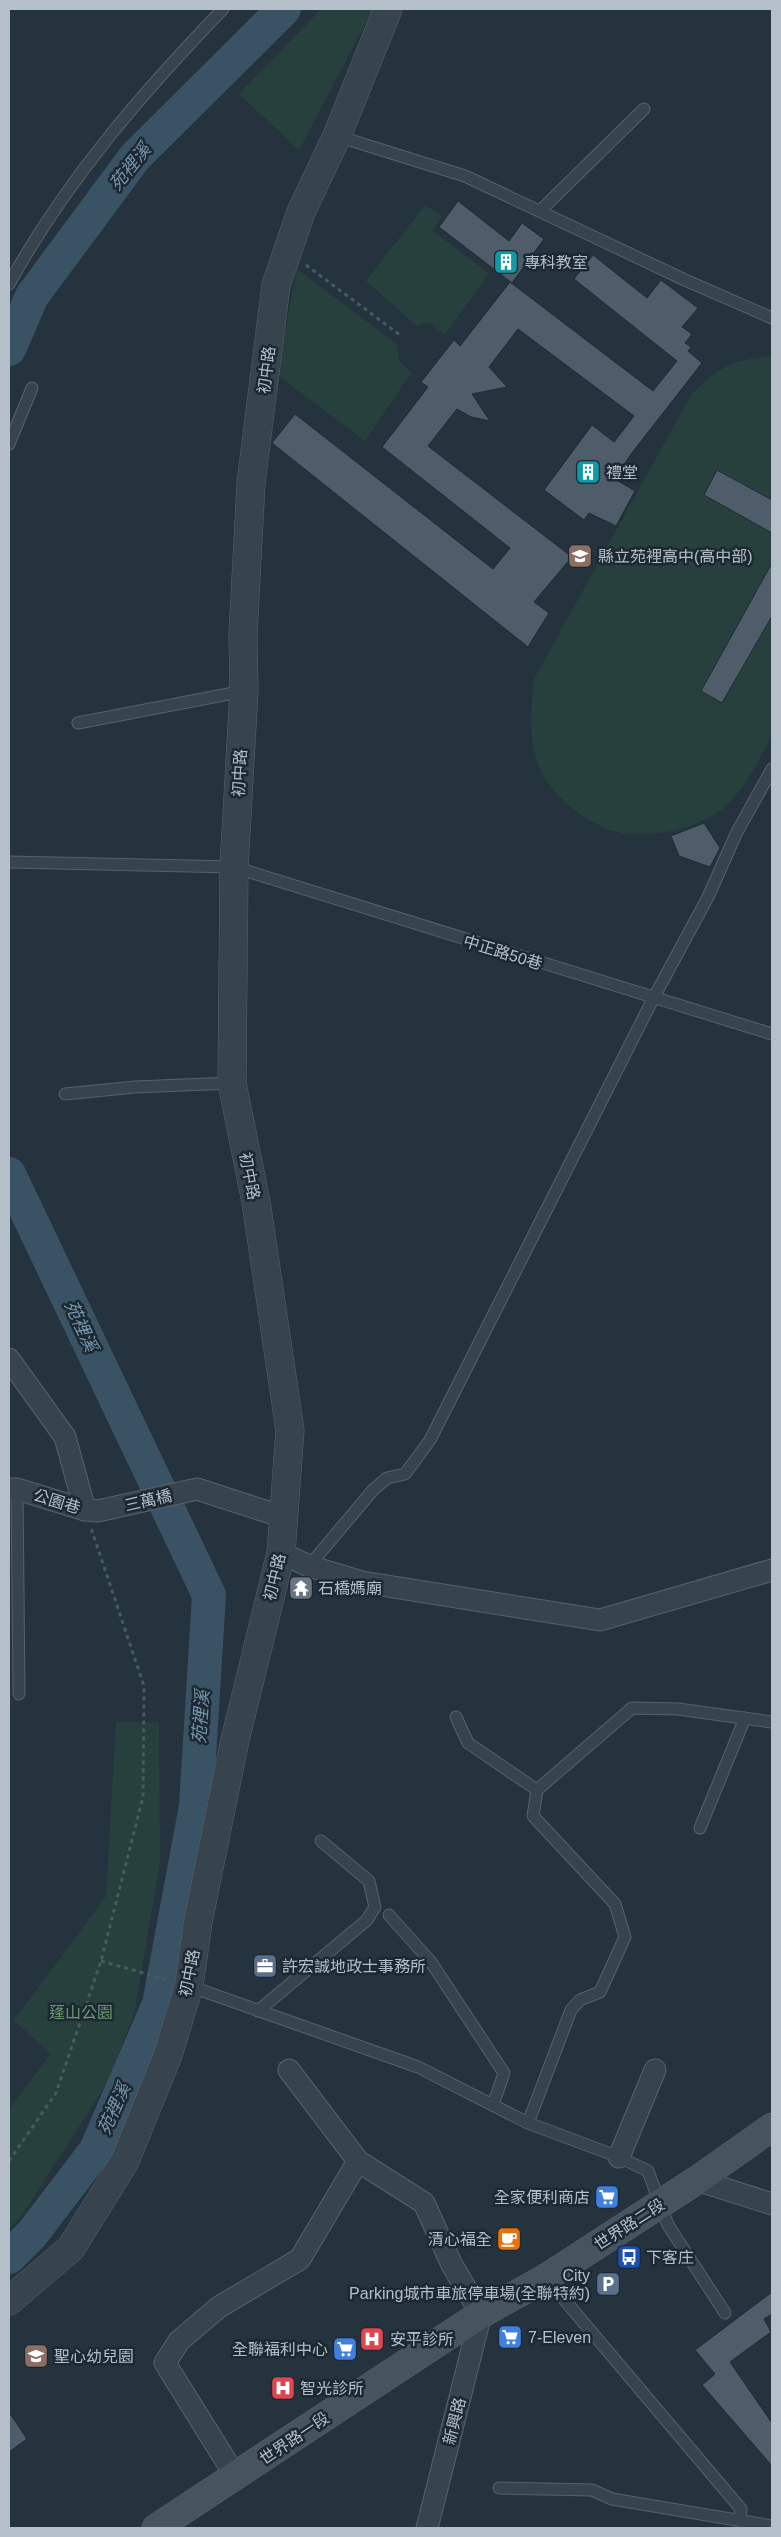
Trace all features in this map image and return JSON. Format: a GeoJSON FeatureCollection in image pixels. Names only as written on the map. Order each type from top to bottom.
{"type":"FeatureCollection","features":[{"type":"Feature","properties":{"kind":"main road","name":"世界路二段"},"geometry":{"type":"LineString","coordinates":[[482,2314],[546,2278],[697,2180],[772,2127]]}},
{"type":"Feature","properties":{"kind":"main road","name":"世界路一段"},"geometry":{"type":"LineString","coordinates":[[156,2528],[482,2314]]}},
{"type":"Feature","properties":{"kind":"street","name":"初中路"},"geometry":{"type":"LineString","coordinates":[[9,2301],[71,2248],[125,2161],[168,2055],[189,1986],[198,1922],[234,1740],[281,1553],[290,1430],[256,1202],[232,1082],[234,867],[244,690],[243,635],[251,483],[276,285],[301,212],[337,136],[388,9]]}},
{"type":"Feature","properties":{"kind":"street"},"geometry":{"type":"LineString","coordinates":[[9,1359],[65,1437],[92,1511]]}},
{"type":"Feature","properties":{"kind":"street","name":"公園巷"},"geometry":{"type":"LineString","coordinates":[[13,1489],[92,1511]]}},
{"type":"Feature","properties":{"kind":"street","name":"三萬橋"},"geometry":{"type":"LineString","coordinates":[[92,1511],[197,1489],[283,1517]]}},
{"type":"Feature","properties":{"kind":"street"},"geometry":{"type":"LineString","coordinates":[[281,1553],[309,1566],[362,1582],[600,1620],[772,1570]]}},
{"type":"Feature","properties":{"kind":"street"},"geometry":{"type":"LineString","coordinates":[[289,2070],[358,2162],[424,2203],[452,2265],[482,2314]]}},
{"type":"Feature","properties":{"kind":"street"},"geometry":{"type":"LineString","coordinates":[[619,2157],[655,2070]]}},
{"type":"Feature","properties":{"kind":"street"},"geometry":{"type":"LineString","coordinates":[[236,2477],[165,2363],[179,2341],[219,2307],[300,2260],[358,2162]]}},
{"type":"Feature","properties":{"kind":"street"},"geometry":{"type":"LineString","coordinates":[[697,2180],[772,2204]]}},
{"type":"Feature","properties":{"kind":"street","name":"新興路"},"geometry":{"type":"LineString","coordinates":[[427,2528],[482,2314]]}},
{"type":"Feature","properties":{"kind":"lane"},"geometry":{"type":"LineString","coordinates":[[9,284],[26,252],[106,138],[222,9]]}},
{"type":"Feature","properties":{"kind":"lane"},"geometry":{"type":"LineString","coordinates":[[540,211],[644,109]]}},
{"type":"Feature","properties":{"kind":"lane"},"geometry":{"type":"LineString","coordinates":[[337,136],[465,176],[685,280],[772,318]]}},
{"type":"Feature","properties":{"kind":"lane"},"geometry":{"type":"LineString","coordinates":[[9,444],[32,388]]}},
{"type":"Feature","properties":{"kind":"lane"},"geometry":{"type":"LineString","coordinates":[[78,723],[244,690]]}},
{"type":"Feature","properties":{"kind":"lane"},"geometry":{"type":"LineString","coordinates":[[309,1566],[373,1490],[387,1478],[405,1474],[430,1440],[653,999],[708,897],[737,832],[772,769]]}},
{"type":"Feature","properties":{"kind":"lane","name":"中正路50巷"},"geometry":{"type":"LineString","coordinates":[[9,862],[234,867],[653,999],[772,1034]]}},
{"type":"Feature","properties":{"kind":"lane"},"geometry":{"type":"LineString","coordinates":[[64,1094],[135,1087],[232,1082]]}},
{"type":"Feature","properties":{"kind":"lane","name":"公園巷"},"geometry":{"type":"LineString","coordinates":[[13,1489],[19,1694]]}},
{"type":"Feature","properties":{"kind":"lane"},"geometry":{"type":"LineString","coordinates":[[528,2123],[571,2010],[580,2000],[600,1992],[625,1937],[615,1904],[533,1816],[537,1790],[632,1708],[678,1709],[772,1722]]}},
{"type":"Feature","properties":{"kind":"lane"},"geometry":{"type":"LineString","coordinates":[[456,1717],[468,1743],[537,1790]]}},
{"type":"Feature","properties":{"kind":"lane"},"geometry":{"type":"LineString","coordinates":[[700,1828],[745,1718]]}},
{"type":"Feature","properties":{"kind":"lane"},"geometry":{"type":"LineString","coordinates":[[258,2011],[367,1920],[375,1907],[369,1881],[320,1841]]}},
{"type":"Feature","properties":{"kind":"lane"},"geometry":{"type":"LineString","coordinates":[[389,1915],[431,1962],[504,2074],[493,2105]]}},
{"type":"Feature","properties":{"kind":"lane"},"geometry":{"type":"LineString","coordinates":[[189,1986],[418,2068],[528,2123],[619,2157],[648,2171],[668,2224],[725,2313]]}},
{"type":"Feature","properties":{"kind":"lane"},"geometry":{"type":"LineString","coordinates":[[546,2278],[741,2509],[740,2522]]}},
{"type":"Feature","properties":{"kind":"lane"},"geometry":{"type":"LineString","coordinates":[[499,2488],[592,2490],[612,2499],[772,2526]]}},
{"type":"Feature","properties":{"kind":"path"},"geometry":{"type":"LineString","coordinates":[[288,251],[400,335]]}},
{"type":"Feature","properties":{"kind":"path"},"geometry":{"type":"LineString","coordinates":[[9,2161],[56,2094],[101,1962],[143,1797],[144,1686],[92,1511]]}},
{"type":"Feature","properties":{"kind":"path"},"geometry":{"type":"LineString","coordinates":[[101,1962],[189,1986]]}},
{"type":"Feature","properties":{"kind":"green space"},"geometry":{"type":"Polygon","coordinates":[[[321,9],[373,9],[299,150],[239,94],[321,9]]]}},
{"type":"Feature","properties":{"kind":"green space"},"geometry":{"type":"Polygon","coordinates":[[[425,205],[442,216],[433,231],[489,273],[445,335],[430,322],[417,326],[366,281],[425,205]]]}},
{"type":"Feature","properties":{"kind":"green space"},"geometry":{"type":"Polygon","coordinates":[[[297,269],[397,344],[399,360],[411,373],[365,441],[277,375],[297,269]]]}},
{"type":"Feature","properties":{"kind":"green space"},"geometry":{"type":"Polygon","coordinates":[[[772,356],[772,655],[774,709],[771,736],[748,779],[732,799],[715,814],[695,824],[663,833],[629,834],[616,832],[602,827],[575,810],[552,788],[544,776],[538,764],[533,743],[531,711],[534,679],[691,395],[710,377],[727,366],[746,360],[772,356]]]}},
{"type":"Feature","properties":{"kind":"green space","name":"蓬山公園"},"geometry":{"type":"Polygon","coordinates":[[[116,1721],[159,1722],[160,1863],[135,2010],[109,2080],[21,2217],[9,2228],[9,2110],[50,2054],[14,2020],[106,1896],[116,1721]]]}},
{"type":"Feature","properties":{"kind":"building","name":"專科教室"},"geometry":{"type":"Polygon","coordinates":[[[458,201],[509,241],[522,223],[544,239],[512,283],[439,227],[458,201]]]}},
{"type":"Feature","properties":{"kind":"building"},"geometry":{"type":"Polygon","coordinates":[[[593,255],[647,298],[661,280],[698,308],[682,327],[692,334],[685,343],[691,347],[688,351],[702,363],[631,454],[615,479],[635,491],[616,526],[589,513],[584,520],[544,490],[592,425],[614,442],[634,416],[518,329],[489,367],[507,387],[472,394],[490,421],[471,417],[457,409],[428,446],[572,557],[534,602],[549,613],[528,647],[272,443],[295,414],[493,569],[510,548],[382,447],[428,387],[421,382],[454,340],[460,346],[510,282],[653,391],[677,361],[574,279],[593,255]]]}},
{"type":"Feature","properties":{"kind":"building"},"geometry":{"type":"Polygon","coordinates":[[[717,470],[772,500],[772,533],[704,495],[717,470]]]}},
{"type":"Feature","properties":{"kind":"building"},"geometry":{"type":"Polygon","coordinates":[[[772,563],[772,616],[722,703],[701,691],[772,563]]]}},
{"type":"Feature","properties":{"kind":"building"},"geometry":{"type":"Polygon","coordinates":[[[704,823],[720,848],[710,867],[679,856],[671,836],[704,823]]]}},
{"type":"Feature","properties":{"kind":"building"},"geometry":{"type":"Polygon","coordinates":[[[772,2292],[772,2314],[764,2319],[771,2332],[730,2362],[772,2423],[772,2466],[702,2385],[715,2374],[695,2350],[772,2292]]]}},
{"type":"Feature","properties":{"kind":"building"},"geometry":{"type":"Polygon","coordinates":[[[9,2412],[27,2439],[9,2452],[9,2412]]]}},
{"type":"Feature","properties":{"kind":"waterway","name":"苑裡溪"},"geometry":{"type":"LineString","coordinates":[[9,349],[32,296],[135,157],[284,9]]}},
{"type":"Feature","properties":{"kind":"waterway","name":"苑裡溪"},"geometry":{"type":"LineString","coordinates":[[9,1174],[209,1595],[196,1806],[159,2004],[96,2150],[32,2234],[9,2257]]}},
{"type":"Feature","properties":{"kind":"place","name":"專科教室"},"geometry":{"type":"Point","coordinates":[506,262]}},
{"type":"Feature","properties":{"kind":"place","name":"禮堂"},"geometry":{"type":"Point","coordinates":[588,472]}},
{"type":"Feature","properties":{"kind":"place","name":"縣立苑裡高中(高中部)"},"geometry":{"type":"Point","coordinates":[580,556]}},
{"type":"Feature","properties":{"kind":"place","name":"石橋媽廟"},"geometry":{"type":"Point","coordinates":[301,1588]}},
{"type":"Feature","properties":{"kind":"place","name":"許宏誠地政士事務所"},"geometry":{"type":"Point","coordinates":[265,1966]}},
{"type":"Feature","properties":{"kind":"place","name":"全家便利商店"},"geometry":{"type":"Point","coordinates":[607,2197]}},
{"type":"Feature","properties":{"kind":"place","name":"清心福全"},"geometry":{"type":"Point","coordinates":[509,2239]}},
{"type":"Feature","properties":{"kind":"place","name":"下客庄"},"geometry":{"type":"Point","coordinates":[629,2257]}},
{"type":"Feature","properties":{"kind":"place","name":"City Parking城市車旅停車場(全聯特約)"},"geometry":{"type":"Point","coordinates":[608,2284]}},
{"type":"Feature","properties":{"kind":"place","name":"7-Eleven"},"geometry":{"type":"Point","coordinates":[510,2337]}},
{"type":"Feature","properties":{"kind":"place","name":"安平診所"},"geometry":{"type":"Point","coordinates":[372,2339]}},
{"type":"Feature","properties":{"kind":"place","name":"全聯福利中心"},"geometry":{"type":"Point","coordinates":[345,2349]}},
{"type":"Feature","properties":{"kind":"place","name":"聖心幼兒園"},"geometry":{"type":"Point","coordinates":[36,2356]}},
{"type":"Feature","properties":{"kind":"place","name":"智光診所"},"geometry":{"type":"Point","coordinates":[283,2388]}}]}
